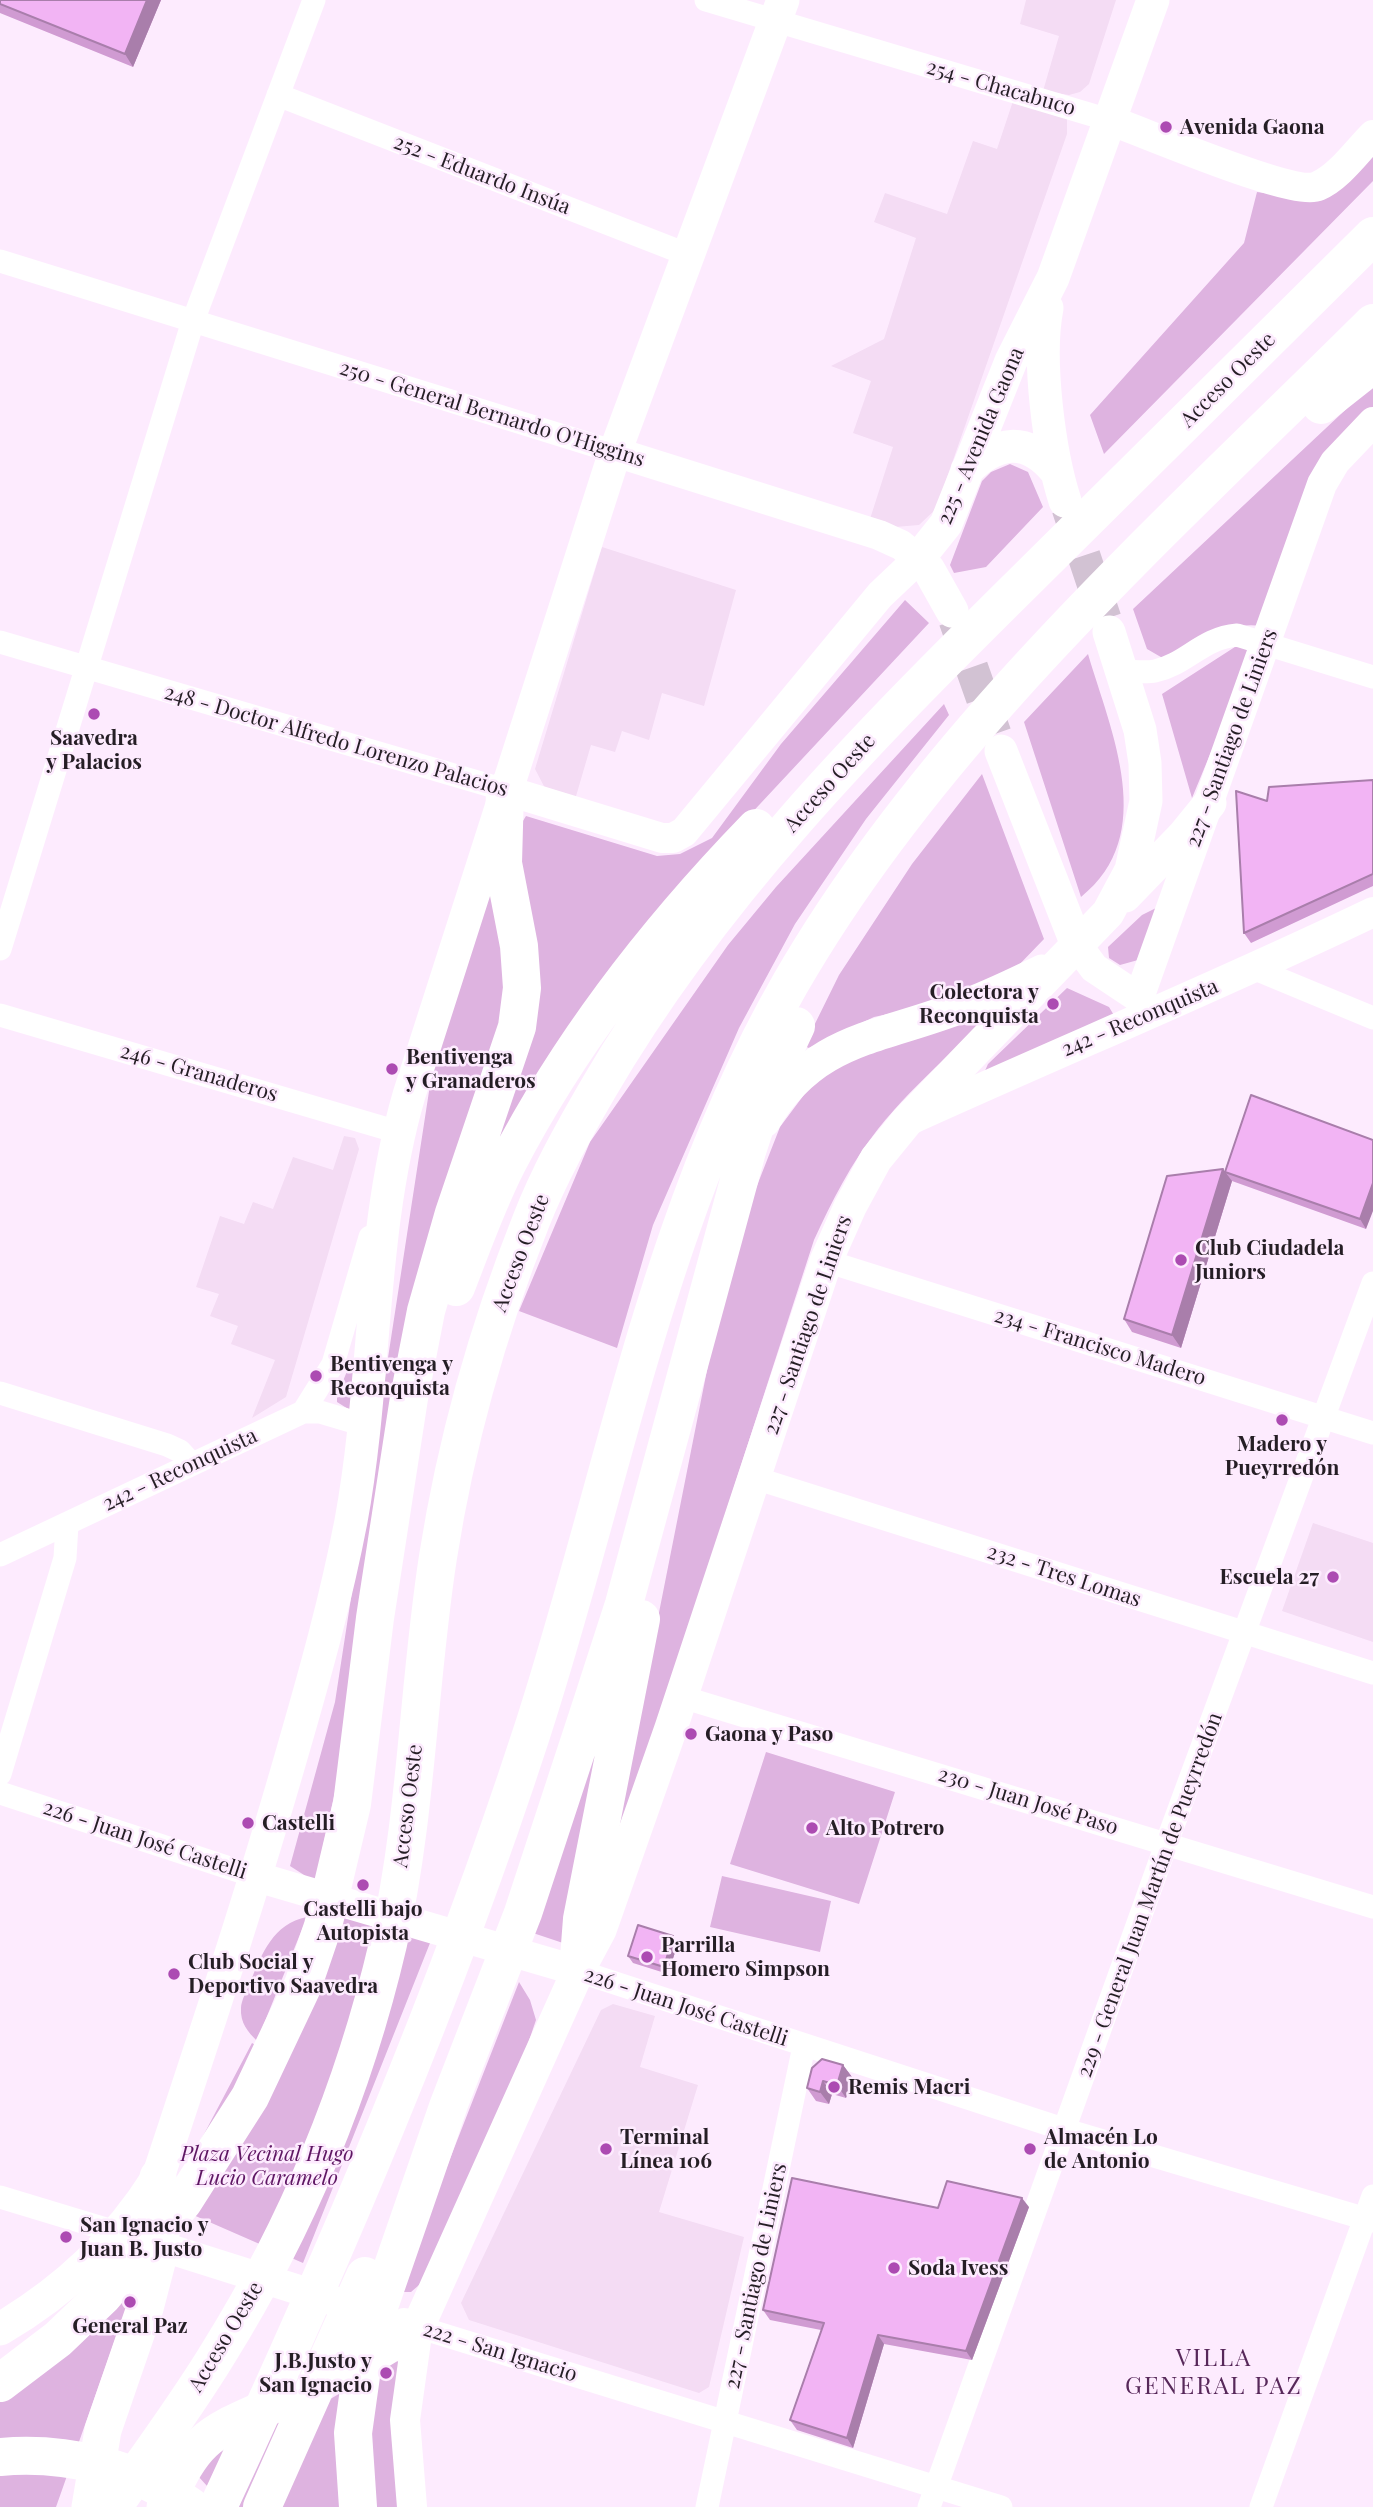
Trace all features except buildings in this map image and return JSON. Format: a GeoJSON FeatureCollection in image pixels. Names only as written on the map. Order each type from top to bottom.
{"type":"FeatureCollection","features":[{"type":"Feature","properties":{"kind":"highway","name":"Acceso Oeste"},"geometry":{"type":"LineString","coordinates":[[113,2507],[211,2365],[255,2292],[290,2226],[343,2100],[366,2030],[389,1937],[404,1856],[438,1557],[461,1440],[481,1365],[534,1212],[568,1141],[660,987],[715,914],[804,810],[928,677],[1372,237]]}},
{"type":"Feature","properties":{"kind":"highway"},"geometry":{"type":"LineString","coordinates":[[218,2507],[435,2005],[532,1734],[591,1541],[652,1319],[699,1180],[742,1076],[788,988],[827,922],[885,837],[926,788],[984,745],[1026,671],[1373,323]]}},
{"type":"Feature","properties":{"kind":"highway"},"geometry":{"type":"LineString","coordinates":[[1231,464],[1325,402],[1373,364]]}},
{"type":"Feature","properties":{"kind":"highway"},"geometry":{"type":"LineString","coordinates":[[397,1486],[451,1301],[506,1166],[539,1106],[596,1020],[709,877],[837,749],[891,716]]}},
{"type":"Feature","properties":{"kind":"highway"},"geometry":{"type":"LineString","coordinates":[[358,2507],[353,2434],[365,2347],[449,2104],[523,1913],[624,1604],[747,1151],[770,1081],[805,1008],[926,788]]}},
{"type":"Feature","properties":{"kind":"highway"},"geometry":{"type":"LineString","coordinates":[[6,2380],[58,2339],[103,2296],[175,2212],[218,2151],[250,2097],[303,1985],[340,1866],[352,1804],[375,1618],[409,1398],[426,1311],[454,1213],[517,1027],[522,988],[519,946],[503,863],[505,790]]}},
{"type":"Feature","properties":{"kind":"highway"},"geometry":{"type":"LineString","coordinates":[[578,1971],[582,1919],[695,1345]]}},
{"type":"Feature","properties":{"kind":"highway"},"geometry":{"type":"LineString","coordinates":[[262,2507],[373,2258],[449,2104]]}},
{"type":"Feature","properties":{"kind":"highway"},"geometry":{"type":"LineString","coordinates":[[0,2457],[54,2457],[87,2462],[155,2486],[178,2498]]}},
{"type":"Feature","properties":{"kind":"main road","name":"225 - Avenida Gaona"},"geometry":{"type":"LineString","coordinates":[[918,559],[946,524],[1011,361],[1053,278],[1153,0]]}},
{"type":"Feature","properties":{"kind":"main road"},"geometry":{"type":"LineString","coordinates":[[0,2329],[65,2286],[120,2233],[158,2177],[257,1877],[332,1612],[351,1519],[364,1425],[388,1177],[398,1132],[615,452],[686,254],[779,11]]}},
{"type":"Feature","properties":{"kind":"main road"},"geometry":{"type":"LineString","coordinates":[[1053,278],[1043,330],[1042,359],[1055,470],[1065,501]]}},
{"type":"Feature","properties":{"kind":"main road"},"geometry":{"type":"LineString","coordinates":[[967,470],[989,453],[1013,446],[1030,449],[1044,457],[1055,470]]}},
{"type":"Feature","properties":{"kind":"main road","name":"250 - General Bernardo O'Higgins"},"geometry":{"type":"LineString","coordinates":[[918,559],[929,570],[952,611]]}},
{"type":"Feature","properties":{"kind":"main road","name":"227 - Santiago de Liniers"},"geometry":{"type":"LineString","coordinates":[[418,2327],[578,1971],[600,1930],[682,1697],[826,1261],[850,1208],[876,1159],[907,1121],[1108,913],[1131,870],[1146,801],[1140,730],[1109,632]]}},
{"type":"Feature","properties":{"kind":"main road"},"geometry":{"type":"LineString","coordinates":[[747,1151],[785,1090],[805,1070],[828,1055],[873,1034],[958,1009],[1068,954],[984,745]]}},
{"type":"Feature","properties":{"kind":"main road"},"geometry":{"type":"LineString","coordinates":[[1108,913],[1184,835],[1210,803]]}},
{"type":"Feature","properties":{"kind":"main road"},"geometry":{"type":"LineString","coordinates":[[90,2507],[103,2430],[145,2308],[161,2247],[158,2177]]}},
{"type":"Feature","properties":{"kind":"main road"},"geometry":{"type":"LineString","coordinates":[[178,2498],[188,2457],[214,2432],[334,2377],[418,2327]]}},
{"type":"Feature","properties":{"kind":"street"},"geometry":{"type":"LineString","coordinates":[[0,948],[193,321],[314,0]]}},
{"type":"Feature","properties":{"kind":"street","name":"254 - Chacabuco"},"geometry":{"type":"LineString","coordinates":[[706,0],[779,11],[1109,120],[1230,167],[1292,187],[1316,188],[1329,180],[1373,135]]}},
{"type":"Feature","properties":{"kind":"street","name":"252 - Eduardo Insúa"},"geometry":{"type":"LineString","coordinates":[[278,95],[686,254]]}},
{"type":"Feature","properties":{"kind":"street","name":"250 - General Bernardo O'Higgins"},"geometry":{"type":"LineString","coordinates":[[0,261],[879,535],[901,545],[918,559]]}},
{"type":"Feature","properties":{"kind":"street","name":"227 - Santiago de Liniers"},"geometry":{"type":"LineString","coordinates":[[1145,1004],[1210,803],[1322,484],[1335,462],[1373,422]]}},
{"type":"Feature","properties":{"kind":"street","name":"225 - Avenida Gaona"},"geometry":{"type":"LineString","coordinates":[[673,838],[684,832],[880,595],[918,559]]}},
{"type":"Feature","properties":{"kind":"street"},"geometry":{"type":"LineString","coordinates":[[1122,671],[1155,671],[1173,664],[1219,637],[1237,635],[1373,677]]}},
{"type":"Feature","properties":{"kind":"street","name":"248 - Doctor Alfredo Lorenzo Palacios"},"geometry":{"type":"LineString","coordinates":[[0,642],[662,838],[673,838]]}},
{"type":"Feature","properties":{"kind":"street","name":"242 - Reconquista"},"geometry":{"type":"LineString","coordinates":[[907,1121],[1145,1004],[1255,969],[1373,912]]}},
{"type":"Feature","properties":{"kind":"street"},"geometry":{"type":"LineString","coordinates":[[1068,954],[1145,1004]]}},
{"type":"Feature","properties":{"kind":"street"},"geometry":{"type":"LineString","coordinates":[[1255,969],[1373,1018]]}},
{"type":"Feature","properties":{"kind":"street","name":"246 - Granaderos"},"geometry":{"type":"LineString","coordinates":[[0,1015],[398,1132]]}},
{"type":"Feature","properties":{"kind":"street"},"geometry":{"type":"LineString","coordinates":[[303,1412],[332,1364],[388,1177]]}},
{"type":"Feature","properties":{"kind":"street","name":"234 - Francisco Madero"},"geometry":{"type":"LineString","coordinates":[[826,1261],[1373,1433]]}},
{"type":"Feature","properties":{"kind":"street","name":"229 - General Juan Martín de Pueyrredón"},"geometry":{"type":"LineString","coordinates":[[933,2497],[1167,1842],[1373,1283]]}},
{"type":"Feature","properties":{"kind":"street"},"geometry":{"type":"LineString","coordinates":[[0,1393],[167,1444],[180,1451],[191,1463]]}},
{"type":"Feature","properties":{"kind":"street"},"geometry":{"type":"LineString","coordinates":[[303,1412],[320,1412],[364,1425]]}},
{"type":"Feature","properties":{"kind":"street","name":"242 - Reconquista"},"geometry":{"type":"LineString","coordinates":[[0,1555],[303,1412]]}},
{"type":"Feature","properties":{"kind":"street","name":"232 - Tres Lomas"},"geometry":{"type":"LineString","coordinates":[[755,1478],[1373,1673]]}},
{"type":"Feature","properties":{"kind":"street"},"geometry":{"type":"LineString","coordinates":[[0,1774],[65,1558],[67,1524]]}},
{"type":"Feature","properties":{"kind":"street","name":"230 - Juan José Paso"},"geometry":{"type":"LineString","coordinates":[[682,1697],[1167,1842],[1373,1907]]}},
{"type":"Feature","properties":{"kind":"street","name":"226 - Juan José Castelli"},"geometry":{"type":"LineString","coordinates":[[0,1793],[257,1877],[578,1971],[1066,2130],[1369,2220]]}},
{"type":"Feature","properties":{"kind":"street","name":"227 - Santiago de Liniers"},"geometry":{"type":"LineString","coordinates":[[707,2507],[804,2046]]}},
{"type":"Feature","properties":{"kind":"street"},"geometry":{"type":"LineString","coordinates":[[1261,2507],[1369,2220],[1373,2196]]}},
{"type":"Feature","properties":{"kind":"street","name":"222 - San Ignacio"},"geometry":{"type":"LineString","coordinates":[[0,2197],[725,2422],[933,2497],[1001,2507]]}},
{"type":"Feature","properties":{"kind":"street"},"geometry":{"type":"LineString","coordinates":[[412,2507],[405,2420],[418,2327]]}},
{"type":"Feature","properties":{"kind":"shaded area"},"geometry":{"type":"Polygon","coordinates":[[[1026,0],[1116,0],[1089,84],[1080,92],[1069,95],[1043,91],[1059,36],[1020,24],[1026,0]]]}},
{"type":"Feature","properties":{"kind":"shaded area"},"geometry":{"type":"Polygon","coordinates":[[[1014,98],[1067,119],[1067,134],[936,509],[919,525],[895,527],[870,519],[893,447],[853,433],[871,381],[831,366],[884,339],[916,238],[874,222],[885,193],[947,214],[973,141],[997,149],[1014,98]]]}},
{"type":"Feature","properties":{"kind":"shaded area"},"geometry":{"type":"Polygon","coordinates":[[[602,547],[736,590],[704,706],[662,693],[649,740],[622,731],[615,752],[591,745],[574,803],[547,792],[535,769],[602,547]]]}},
{"type":"Feature","properties":{"kind":"shaded area"},"geometry":{"type":"Polygon","coordinates":[[[344,1136],[355,1138],[359,1149],[286,1397],[252,1418],[275,1360],[231,1344],[238,1326],[210,1316],[219,1294],[196,1287],[220,1216],[244,1224],[253,1202],[273,1209],[293,1157],[333,1170],[344,1136]]]}},
{"type":"Feature","properties":{"kind":"shaded area","name":"Escuela 27"},"geometry":{"type":"Polygon","coordinates":[[[1313,1523],[1373,1543],[1373,1642],[1282,1611],[1313,1523]]]}},
{"type":"Feature","properties":{"kind":"shaded area","name":"Terminal Línea 106"},"geometry":{"type":"Polygon","coordinates":[[[613,2004],[655,2016],[640,2067],[698,2085],[659,2212],[744,2237],[709,2387],[699,2393],[469,2320],[461,2303],[601,2010],[613,2004]]]}},
{"type":"Feature","properties":{"kind":"green space"},"geometry":{"type":"Polygon","coordinates":[[[1373,143],[1373,181],[1104,454],[1090,415],[1244,243],[1257,192],[1316,200],[1373,143]]]}},
{"type":"Feature","properties":{"kind":"green space"},"geometry":{"type":"Polygon","coordinates":[[[1373,384],[1373,411],[1262,626],[1236,627],[1212,634],[1166,660],[1147,649],[1133,609],[1373,384]]]}},
{"type":"Feature","properties":{"kind":"green space"},"geometry":{"type":"Polygon","coordinates":[[[1010,464],[1028,472],[1043,507],[986,567],[954,573],[950,565],[982,481],[991,472],[1010,464]]]}},
{"type":"Feature","properties":{"kind":"green space"},"geometry":{"type":"Polygon","coordinates":[[[905,600],[929,623],[704,864],[448,1251],[519,1039],[518,829],[526,816],[657,856],[680,854],[712,838],[781,744],[905,600]]]}},
{"type":"Feature","properties":{"kind":"green space"},"geometry":{"type":"Polygon","coordinates":[[[1238,645],[1254,648],[1192,798],[1162,694],[1238,645]]]}},
{"type":"Feature","properties":{"kind":"green space"},"geometry":{"type":"Polygon","coordinates":[[[1088,654],[1116,749],[1124,813],[1118,844],[1105,872],[1081,897],[1024,722],[1088,654]]]}},
{"type":"Feature","properties":{"kind":"green space"},"geometry":{"type":"Polygon","coordinates":[[[944,704],[949,715],[866,819],[795,924],[739,1028],[653,1225],[617,1348],[519,1311],[590,1142],[728,945],[776,887],[944,704]]]}},
{"type":"Feature","properties":{"kind":"green space"},"geometry":{"type":"Polygon","coordinates":[[[982,774],[1044,939],[1016,968],[948,1001],[874,1017],[809,1048],[804,1046],[839,975],[912,864],[982,774]]]}},
{"type":"Feature","properties":{"kind":"green space"},"geometry":{"type":"Polygon","coordinates":[[[490,885],[510,1001],[315,1882],[290,1866],[335,1702],[436,1046],[490,885]]]}},
{"type":"Feature","properties":{"kind":"green space"},"geometry":{"type":"Polygon","coordinates":[[[1156,908],[1138,960],[1120,965],[1109,958],[1108,947],[1142,915],[1156,908]]]}},
{"type":"Feature","properties":{"kind":"green space"},"geometry":{"type":"Polygon","coordinates":[[[1067,988],[1109,1007],[1115,1017],[984,1073],[988,1064],[1067,988]]]}},
{"type":"Feature","properties":{"kind":"green space"},"geometry":{"type":"Polygon","coordinates":[[[1016,994],[927,1076],[878,1129],[859,1155],[814,1240],[595,1916],[629,1764],[710,1355],[751,1201],[780,1127],[815,1080],[877,1046],[1016,994]]]}},
{"type":"Feature","properties":{"kind":"green space"},"geometry":{"type":"Polygon","coordinates":[[[351,1362],[354,1362],[353,1412],[337,1402],[337,1395],[351,1362]]]}},
{"type":"Feature","properties":{"kind":"green space"},"geometry":{"type":"Polygon","coordinates":[[[615,1687],[566,1944],[533,1933],[615,1687]]]}},
{"type":"Feature","properties":{"kind":"green space","name":"Alto Potrero"},"geometry":{"type":"Polygon","coordinates":[[[766,1752],[895,1792],[859,1904],[730,1864],[766,1752]]]}},
{"type":"Feature","properties":{"kind":"green space"},"geometry":{"type":"Polygon","coordinates":[[[722,1876],[831,1901],[820,1952],[710,1927],[722,1876]]]}},
{"type":"Feature","properties":{"kind":"green space","name":"Plaza Vecinal Hugo Lucio Caramelo"},"geometry":{"type":"Polygon","coordinates":[[[339,1909],[432,1938],[303,2263],[191,2214],[184,2172],[252,2043],[282,2060],[339,1909]]]}},
{"type":"Feature","properties":{"kind":"green space"},"geometry":{"type":"Polygon","coordinates":[[[307,1917],[257,2041],[243,2023],[241,2005],[244,1996],[270,1941],[285,1926],[307,1917]]]}},
{"type":"Feature","properties":{"kind":"green space"},"geometry":{"type":"Polygon","coordinates":[[[519,1982],[530,2000],[536,2020],[519,2070],[434,2272],[411,2292],[398,2292],[519,1982]]]}},
{"type":"Feature","properties":{"kind":"green space"},"geometry":{"type":"Polygon","coordinates":[[[135,2283],[56,2507],[0,2507],[0,2396],[135,2283]]]}},
{"type":"Feature","properties":{"kind":"green space"},"geometry":{"type":"Polygon","coordinates":[[[396,2360],[403,2366],[406,2507],[226,2507],[198,2476],[209,2455],[332,2398],[396,2360]]]}},
{"type":"Feature","properties":{"kind":"tunnel"},"geometry":{"type":"LineString","coordinates":[[1068,508],[1105,619]]}},
{"type":"Feature","properties":{"kind":"tunnel"},"geometry":{"type":"LineString","coordinates":[[955,620],[995,734]]}},
{"type":"Feature","properties":{"kind":"place","name":"Avenida Gaona"},"geometry":{"type":"Point","coordinates":[1166,127]}},
{"type":"Feature","properties":{"kind":"place","name":"Saavedra y Palacios"},"geometry":{"type":"Point","coordinates":[94,714]}},
{"type":"Feature","properties":{"kind":"place","name":"Colectora y Reconquista"},"geometry":{"type":"Point","coordinates":[1053,1004]}},
{"type":"Feature","properties":{"kind":"place","name":"Bentivenga y Granaderos"},"geometry":{"type":"Point","coordinates":[392,1069]}},
{"type":"Feature","properties":{"kind":"place","name":"Club Ciudadela Juniors"},"geometry":{"type":"Point","coordinates":[1181,1260]}},
{"type":"Feature","properties":{"kind":"place","name":"Bentivenga y Reconquista"},"geometry":{"type":"Point","coordinates":[316,1376]}},
{"type":"Feature","properties":{"kind":"place","name":"Madero y Pueyrredón"},"geometry":{"type":"Point","coordinates":[1282,1420]}},
{"type":"Feature","properties":{"kind":"place","name":"Escuela 27"},"geometry":{"type":"Point","coordinates":[1333,1577]}},
{"type":"Feature","properties":{"kind":"place","name":"Gaona y Paso"},"geometry":{"type":"Point","coordinates":[691,1734]}},
{"type":"Feature","properties":{"kind":"place","name":"Castelli"},"geometry":{"type":"Point","coordinates":[248,1823]}},
{"type":"Feature","properties":{"kind":"place","name":"Alto Potrero"},"geometry":{"type":"Point","coordinates":[812,1828]}},
{"type":"Feature","properties":{"kind":"place","name":"Castelli bajo Autopista"},"geometry":{"type":"Point","coordinates":[363,1885]}},
{"type":"Feature","properties":{"kind":"place","name":"Parrilla Homero Simpson"},"geometry":{"type":"Point","coordinates":[647,1957]}},
{"type":"Feature","properties":{"kind":"place","name":"Club Social y Deportivo Saavedra"},"geometry":{"type":"Point","coordinates":[174,1974]}},
{"type":"Feature","properties":{"kind":"place","name":"Remis Macri"},"geometry":{"type":"Point","coordinates":[834,2087]}},
{"type":"Feature","properties":{"kind":"place","name":"Terminal Línea 106"},"geometry":{"type":"Point","coordinates":[606,2149]}},
{"type":"Feature","properties":{"kind":"place","name":"Almacén Lo de Antonio"},"geometry":{"type":"Point","coordinates":[1030,2149]}},
{"type":"Feature","properties":{"kind":"place","name":"San Ignacio y Juan B. Justo"},"geometry":{"type":"Point","coordinates":[66,2237]}},
{"type":"Feature","properties":{"kind":"place","name":"Soda Ivess"},"geometry":{"type":"Point","coordinates":[894,2268]}},
{"type":"Feature","properties":{"kind":"place","name":"General Paz"},"geometry":{"type":"Point","coordinates":[130,2302]}},
{"type":"Feature","properties":{"kind":"place","name":"J.B.Justo y San Ignacio"},"geometry":{"type":"Point","coordinates":[386,2373]}},
{"type":"Feature","properties":{"kind":"district","name":"VILLA GENERAL PAZ"},"geometry":{"type":"Point","coordinates":[1214,2373]}}]}
